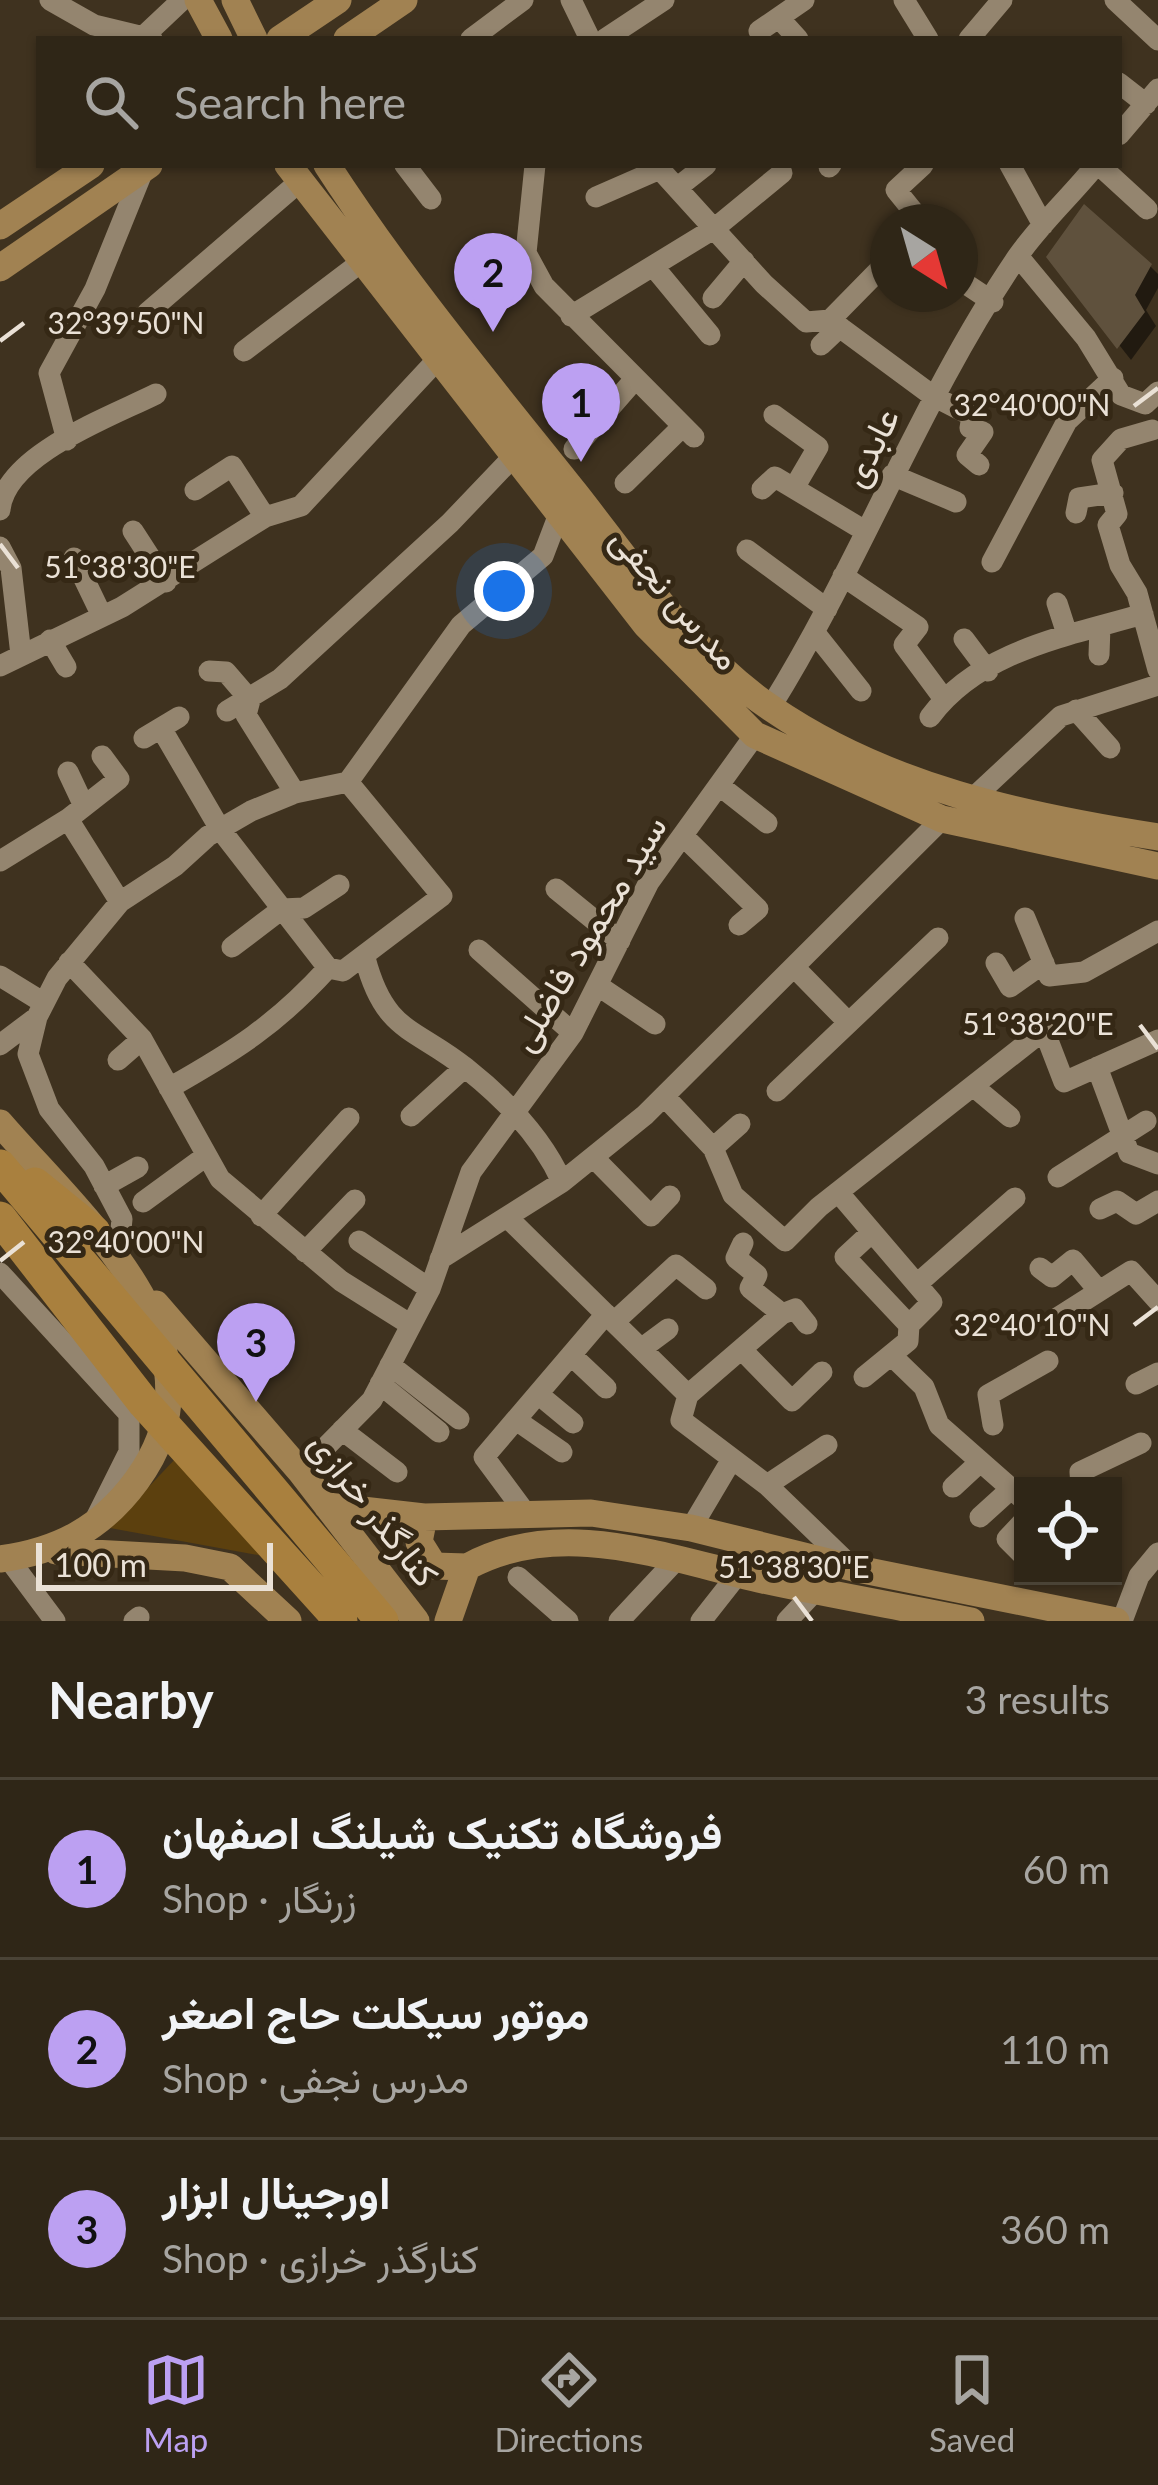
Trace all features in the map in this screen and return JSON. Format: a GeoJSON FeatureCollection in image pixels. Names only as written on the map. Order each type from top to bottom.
{"type":"FeatureCollection","features":[{"type":"Feature","properties":{"kind":"highway"},"geometry":{"type":"LineString","coordinates":[[0,1144],[43,1192],[94,1232]]}},
{"type":"Feature","properties":{"kind":"highway"},"geometry":{"type":"LineString","coordinates":[[0,1166],[382,1621]]}},
{"type":"Feature","properties":{"kind":"highway"},"geometry":{"type":"LineString","coordinates":[[0,1218],[144,1403]]}},
{"type":"Feature","properties":{"kind":"highway"},"geometry":{"type":"LineString","coordinates":[[0,1251],[341,1621]]}},
{"type":"Feature","properties":{"kind":"main road"},"geometry":{"type":"LineString","coordinates":[[190,0],[196,36]]}},
{"type":"Feature","properties":{"kind":"main road"},"geometry":{"type":"LineString","coordinates":[[190,0],[217,36]]}},
{"type":"Feature","properties":{"kind":"main road"},"geometry":{"type":"LineString","coordinates":[[235,0],[253,36]]}},
{"type":"Feature","properties":{"kind":"main road"},"geometry":{"type":"LineString","coordinates":[[284,36],[335,0]]}},
{"type":"Feature","properties":{"kind":"main road"},"geometry":{"type":"LineString","coordinates":[[351,36],[404,0]]}},
{"type":"Feature","properties":{"kind":"main road"},"geometry":{"type":"LineString","coordinates":[[0,226],[87,168]]}},
{"type":"Feature","properties":{"kind":"main road"},"geometry":{"type":"LineString","coordinates":[[0,268],[147,168]]}},
{"type":"Feature","properties":{"kind":"main road","name":"مدرس نجفی"},"geometry":{"type":"LineString","coordinates":[[329,168],[513,458],[646,625],[754,735],[942,819],[1158,866]]}},
{"type":"Feature","properties":{"kind":"main road","name":"مدرس نجفی"},"geometry":{"type":"LineString","coordinates":[[293,174],[360,263],[686,633],[770,708],[865,759],[970,800],[1158,837]]}},
{"type":"Feature","properties":{"kind":"main road"},"geometry":{"type":"LineString","coordinates":[[0,1123],[126,1269],[153,1314],[170,1388],[166,1428],[151,1462],[91,1527],[51,1550]]}},
{"type":"Feature","properties":{"kind":"main road","name":"کنارگذر خرازی"},"geometry":{"type":"LineString","coordinates":[[126,1269],[301,1472],[416,1621]]}},
{"type":"Feature","properties":{"kind":"main road"},"geometry":{"type":"LineString","coordinates":[[327,1506],[424,1517],[524,1511],[591,1513],[691,1528],[853,1568],[897,1603],[971,1621]]}},
{"type":"Feature","properties":{"kind":"main road"},"geometry":{"type":"LineString","coordinates":[[424,1517],[419,1542],[434,1566],[467,1567],[498,1550],[539,1542],[612,1544],[862,1599],[1119,1621]]}},
{"type":"Feature","properties":{"kind":"main road"},"geometry":{"type":"LineString","coordinates":[[4,1559],[51,1550],[184,1558],[230,1567],[287,1621]]}},
{"type":"Feature","properties":{"kind":"main road"},"geometry":{"type":"LineString","coordinates":[[448,1621],[467,1567]]}},
{"type":"Feature","properties":{"kind":"street"},"geometry":{"type":"LineString","coordinates":[[50,0],[94,25],[149,36],[190,0]]}},
{"type":"Feature","properties":{"kind":"street"},"geometry":{"type":"LineString","coordinates":[[475,36],[523,0]]}},
{"type":"Feature","properties":{"kind":"street"},"geometry":{"type":"LineString","coordinates":[[571,0],[589,36]]}},
{"type":"Feature","properties":{"kind":"street"},"geometry":{"type":"LineString","coordinates":[[609,36],[664,0]]}},
{"type":"Feature","properties":{"kind":"street"},"geometry":{"type":"LineString","coordinates":[[759,31],[804,0]]}},
{"type":"Feature","properties":{"kind":"street"},"geometry":{"type":"LineString","coordinates":[[904,0],[917,35]]}},
{"type":"Feature","properties":{"kind":"street"},"geometry":{"type":"LineString","coordinates":[[972,36],[1003,0]]}},
{"type":"Feature","properties":{"kind":"street"},"geometry":{"type":"LineString","coordinates":[[1115,0],[1158,40]]}},
{"type":"Feature","properties":{"kind":"street"},"geometry":{"type":"LineString","coordinates":[[779,17],[795,36]]}},
{"type":"Feature","properties":{"kind":"street"},"geometry":{"type":"LineString","coordinates":[[1122,83],[1152,96],[1122,131]]}},
{"type":"Feature","properties":{"kind":"street"},"geometry":{"type":"LineString","coordinates":[[67,440],[49,373],[149,168]]}},
{"type":"Feature","properties":{"kind":"street"},"geometry":{"type":"LineString","coordinates":[[407,168],[431,199]]}},
{"type":"Feature","properties":{"kind":"street"},"geometry":{"type":"LineString","coordinates":[[535,168],[526,254],[544,286],[689,432],[625,483]]}},
{"type":"Feature","properties":{"kind":"street"},"geometry":{"type":"LineString","coordinates":[[596,197],[656,168]]}},
{"type":"Feature","properties":{"kind":"street"},"geometry":{"type":"LineString","coordinates":[[659,168],[806,322],[835,323],[933,396],[972,416],[970,428],[983,432],[967,454],[979,465]]}},
{"type":"Feature","properties":{"kind":"street"},"geometry":{"type":"LineString","coordinates":[[678,188],[702,168]]}},
{"type":"Feature","properties":{"kind":"street"},"geometry":{"type":"LineString","coordinates":[[912,204],[896,190],[920,168]]}},
{"type":"Feature","properties":{"kind":"street"},"geometry":{"type":"LineString","coordinates":[[1012,168],[1043,225]]}},
{"type":"Feature","properties":{"kind":"street","name":"عابدی"},"geometry":{"type":"LineString","coordinates":[[770,708],[815,633],[933,396],[1018,256],[1094,168]]}},
{"type":"Feature","properties":{"kind":"street"},"geometry":{"type":"LineString","coordinates":[[1100,168],[1148,209]]}},
{"type":"Feature","properties":{"kind":"street"},"geometry":{"type":"LineString","coordinates":[[571,316],[715,228],[782,173]]}},
{"type":"Feature","properties":{"kind":"street"},"geometry":{"type":"LineString","coordinates":[[147,314],[293,174]]}},
{"type":"Feature","properties":{"kind":"street"},"geometry":{"type":"LineString","coordinates":[[1018,256],[1121,394],[1152,398],[1155,437],[1120,439],[1102,460],[1117,514],[1108,525]]}},
{"type":"Feature","properties":{"kind":"street"},"geometry":{"type":"LineString","coordinates":[[713,298],[744,261]]}},
{"type":"Feature","properties":{"kind":"street"},"geometry":{"type":"LineString","coordinates":[[244,351],[360,263]]}},
{"type":"Feature","properties":{"kind":"street"},"geometry":{"type":"LineString","coordinates":[[653,266],[710,335]]}},
{"type":"Feature","properties":{"kind":"street"},"geometry":{"type":"LineString","coordinates":[[821,345],[870,281]]}},
{"type":"Feature","properties":{"kind":"street"},"geometry":{"type":"LineString","coordinates":[[978,292],[993,302]]}},
{"type":"Feature","properties":{"kind":"street"},"geometry":{"type":"LineString","coordinates":[[848,362],[863,344]]}},
{"type":"Feature","properties":{"kind":"street"},"geometry":{"type":"LineString","coordinates":[[0,666],[166,581],[265,517],[301,506],[454,369]]}},
{"type":"Feature","properties":{"kind":"street"},"geometry":{"type":"LineString","coordinates":[[992,562],[1067,421],[1113,378]]}},
{"type":"Feature","properties":{"kind":"street"},"geometry":{"type":"LineString","coordinates":[[574,449],[634,380]]}},
{"type":"Feature","properties":{"kind":"street"},"geometry":{"type":"LineString","coordinates":[[0,510],[2,492],[20,468],[156,394]]}},
{"type":"Feature","properties":{"kind":"street"},"geometry":{"type":"LineString","coordinates":[[774,415],[818,447],[794,488]]}},
{"type":"Feature","properties":{"kind":"street"},"geometry":{"type":"LineString","coordinates":[[227,711],[280,679],[450,524],[513,458]]}},
{"type":"Feature","properties":{"kind":"street"},"geometry":{"type":"LineString","coordinates":[[195,490],[232,466],[265,517]]}},
{"type":"Feature","properties":{"kind":"street"},"geometry":{"type":"LineString","coordinates":[[892,475],[952,493]]}},
{"type":"Feature","properties":{"kind":"street"},"geometry":{"type":"LineString","coordinates":[[762,489],[775,477],[865,531]]}},
{"type":"Feature","properties":{"kind":"street"},"geometry":{"type":"LineString","coordinates":[[1108,525],[1080,522],[1079,498],[1113,493]]}},
{"type":"Feature","properties":{"kind":"street"},"geometry":{"type":"LineString","coordinates":[[126,1269],[122,1219],[42,1090],[28,1054],[41,1010],[69,962],[120,902],[220,829],[295,793],[348,782],[461,625],[543,556],[559,514]]}},
{"type":"Feature","properties":{"kind":"street"},"geometry":{"type":"LineString","coordinates":[[1108,525],[1143,614],[1158,670]]}},
{"type":"Feature","properties":{"kind":"street"},"geometry":{"type":"LineString","coordinates":[[133,531],[166,581]]}},
{"type":"Feature","properties":{"kind":"street"},"geometry":{"type":"LineString","coordinates":[[0,547],[10,568],[21,655]]}},
{"type":"Feature","properties":{"kind":"street"},"geometry":{"type":"LineString","coordinates":[[747,550],[827,609]]}},
{"type":"Feature","properties":{"kind":"street"},"geometry":{"type":"LineString","coordinates":[[74,558],[103,616]]}},
{"type":"Feature","properties":{"kind":"street"},"geometry":{"type":"LineString","coordinates":[[843,576],[918,627],[904,645],[937,708],[1018,648],[1143,614]]}},
{"type":"Feature","properties":{"kind":"street"},"geometry":{"type":"LineString","coordinates":[[1057,604],[1067,634]]}},
{"type":"Feature","properties":{"kind":"street"},"geometry":{"type":"LineString","coordinates":[[1099,656],[1100,626]]}},
{"type":"Feature","properties":{"kind":"street"},"geometry":{"type":"LineString","coordinates":[[815,633],[862,691]]}},
{"type":"Feature","properties":{"kind":"street"},"geometry":{"type":"LineString","coordinates":[[964,639],[988,671]]}},
{"type":"Feature","properties":{"kind":"street"},"geometry":{"type":"LineString","coordinates":[[50,640],[66,667]]}},
{"type":"Feature","properties":{"kind":"street"},"geometry":{"type":"LineString","coordinates":[[209,671],[226,672],[250,700]]}},
{"type":"Feature","properties":{"kind":"street"},"geometry":{"type":"LineString","coordinates":[[970,800],[1022,748],[1076,710],[1158,685]]}},
{"type":"Feature","properties":{"kind":"street"},"geometry":{"type":"LineString","coordinates":[[250,700],[246,715],[295,793]]}},
{"type":"Feature","properties":{"kind":"street"},"geometry":{"type":"LineString","coordinates":[[1076,710],[1110,748]]}},
{"type":"Feature","properties":{"kind":"street"},"geometry":{"type":"LineString","coordinates":[[161,728],[220,829],[328,968],[343,971],[442,896],[348,782]]}},
{"type":"Feature","properties":{"kind":"street","name":"سید محمود فاضلی"},"geometry":{"type":"LineString","coordinates":[[301,1472],[343,1430],[385,1375],[430,1289],[471,1172],[573,1033],[650,882],[754,735]]}},
{"type":"Feature","properties":{"kind":"street"},"geometry":{"type":"LineString","coordinates":[[0,860],[76,813],[119,779],[102,756]]}},
{"type":"Feature","properties":{"kind":"street"},"geometry":{"type":"LineString","coordinates":[[68,772],[76,813],[120,902]]}},
{"type":"Feature","properties":{"kind":"street"},"geometry":{"type":"LineString","coordinates":[[720,786],[767,823]]}},
{"type":"Feature","properties":{"kind":"street"},"geometry":{"type":"LineString","coordinates":[[440,1259],[562,1182],[664,1096],[942,819]]}},
{"type":"Feature","properties":{"kind":"street"},"geometry":{"type":"LineString","coordinates":[[683,836],[758,909],[739,925]]}},
{"type":"Feature","properties":{"kind":"street"},"geometry":{"type":"LineString","coordinates":[[232,947],[282,909],[304,908],[340,885]]}},
{"type":"Feature","properties":{"kind":"street"},"geometry":{"type":"LineString","coordinates":[[556,889],[620,941]]}},
{"type":"Feature","properties":{"kind":"street"},"geometry":{"type":"LineString","coordinates":[[1025,918],[1049,976],[1084,971],[1158,931]]}},
{"type":"Feature","properties":{"kind":"street"},"geometry":{"type":"LineString","coordinates":[[777,1090],[938,938]]}},
{"type":"Feature","properties":{"kind":"street"},"geometry":{"type":"LineString","coordinates":[[479,950],[573,1033]]}},
{"type":"Feature","properties":{"kind":"street"},"geometry":{"type":"LineString","coordinates":[[365,958],[374,991],[397,1024],[465,1067],[552,1159],[562,1182]]}},
{"type":"Feature","properties":{"kind":"street"},"geometry":{"type":"LineString","coordinates":[[69,962],[142,1039],[220,1179],[305,1252],[411,1325]]}},
{"type":"Feature","properties":{"kind":"street"},"geometry":{"type":"LineString","coordinates":[[996,963],[1010,987],[1044,963]]}},
{"type":"Feature","properties":{"kind":"street"},"geometry":{"type":"LineString","coordinates":[[170,1088],[285,1016],[328,968]]}},
{"type":"Feature","properties":{"kind":"street"},"geometry":{"type":"LineString","coordinates":[[796,969],[847,1021]]}},
{"type":"Feature","properties":{"kind":"street"},"geometry":{"type":"LineString","coordinates":[[0,976],[41,1010]]}},
{"type":"Feature","properties":{"kind":"street"},"geometry":{"type":"LineString","coordinates":[[598,985],[655,1024]]}},
{"type":"Feature","properties":{"kind":"street"},"geometry":{"type":"LineString","coordinates":[[0,1045],[41,1010]]}},
{"type":"Feature","properties":{"kind":"street"},"geometry":{"type":"LineString","coordinates":[[664,1096],[713,1148],[733,1195],[785,1241],[838,1192],[1044,1030],[1064,1082],[1158,1040]]}},
{"type":"Feature","properties":{"kind":"street"},"geometry":{"type":"LineString","coordinates":[[118,1060],[142,1039]]}},
{"type":"Feature","properties":{"kind":"street"},"geometry":{"type":"LineString","coordinates":[[411,1116],[465,1067]]}},
{"type":"Feature","properties":{"kind":"street"},"geometry":{"type":"LineString","coordinates":[[1097,1067],[1129,1153],[1158,1163]]}},
{"type":"Feature","properties":{"kind":"street"},"geometry":{"type":"LineString","coordinates":[[973,1086],[1010,1118]]}},
{"type":"Feature","properties":{"kind":"street"},"geometry":{"type":"LineString","coordinates":[[261,1216],[349,1118]]}},
{"type":"Feature","properties":{"kind":"street"},"geometry":{"type":"LineString","coordinates":[[1058,1177],[1146,1121]]}},
{"type":"Feature","properties":{"kind":"street"},"geometry":{"type":"LineString","coordinates":[[713,1148],[740,1124]]}},
{"type":"Feature","properties":{"kind":"street"},"geometry":{"type":"LineString","coordinates":[[143,1202],[206,1156]]}},
{"type":"Feature","properties":{"kind":"street"},"geometry":{"type":"LineString","coordinates":[[593,1157],[651,1216],[670,1196]]}},
{"type":"Feature","properties":{"kind":"street"},"geometry":{"type":"LineString","coordinates":[[104,1186],[138,1167]]}},
{"type":"Feature","properties":{"kind":"street"},"geometry":{"type":"LineString","coordinates":[[838,1192],[932,1301],[909,1325],[908,1341],[864,1377]]}},
{"type":"Feature","properties":{"kind":"street"},"geometry":{"type":"LineString","coordinates":[[917,1284],[1016,1198]]}},
{"type":"Feature","properties":{"kind":"street"},"geometry":{"type":"LineString","coordinates":[[305,1252],[355,1200]]}},
{"type":"Feature","properties":{"kind":"street"},"geometry":{"type":"LineString","coordinates":[[1100,1209],[1117,1201],[1136,1214],[1158,1201]]}},
{"type":"Feature","properties":{"kind":"street"},"geometry":{"type":"LineString","coordinates":[[507,1217],[688,1395]]}},
{"type":"Feature","properties":{"kind":"street"},"geometry":{"type":"LineString","coordinates":[[872,1232],[845,1257],[909,1325]]}},
{"type":"Feature","properties":{"kind":"street"},"geometry":{"type":"LineString","coordinates":[[359,1241],[430,1289]]}},
{"type":"Feature","properties":{"kind":"street"},"geometry":{"type":"LineString","coordinates":[[743,1243],[736,1258],[757,1274],[750,1288],[782,1314]]}},
{"type":"Feature","properties":{"kind":"street"},"geometry":{"type":"LineString","coordinates":[[1040,1268],[1052,1277],[1073,1260],[1099,1291]]}},
{"type":"Feature","properties":{"kind":"street"},"geometry":{"type":"LineString","coordinates":[[524,1511],[484,1457],[572,1355],[676,1265],[706,1289]]}},
{"type":"Feature","properties":{"kind":"street"},"geometry":{"type":"LineString","coordinates":[[1057,1318],[1130,1270],[1158,1301]]}},
{"type":"Feature","properties":{"kind":"street"},"geometry":{"type":"LineString","coordinates":[[0,1273],[129,1414],[129,1453],[91,1527]]}},
{"type":"Feature","properties":{"kind":"street"},"geometry":{"type":"LineString","coordinates":[[807,1324],[795,1309],[782,1314],[688,1395],[681,1420],[767,1485],[853,1568]]}},
{"type":"Feature","properties":{"kind":"street"},"geometry":{"type":"LineString","coordinates":[[641,1349],[668,1328]]}},
{"type":"Feature","properties":{"kind":"street"},"geometry":{"type":"LineString","coordinates":[[743,1351],[792,1401],[822,1372]]}},
{"type":"Feature","properties":{"kind":"street"},"geometry":{"type":"LineString","coordinates":[[572,1355],[606,1388]]}},
{"type":"Feature","properties":{"kind":"street"},"geometry":{"type":"LineString","coordinates":[[892,1356],[924,1387],[939,1425],[1014,1491]]}},
{"type":"Feature","properties":{"kind":"street"},"geometry":{"type":"LineString","coordinates":[[958,1443],[999,1422],[988,1395],[1048,1360]]}},
{"type":"Feature","properties":{"kind":"street"},"geometry":{"type":"LineString","coordinates":[[1136,1384],[1158,1372]]}},
{"type":"Feature","properties":{"kind":"street"},"geometry":{"type":"LineString","coordinates":[[385,1375],[459,1419]]}},
{"type":"Feature","properties":{"kind":"street"},"geometry":{"type":"LineString","coordinates":[[385,1375],[439,1432]]}},
{"type":"Feature","properties":{"kind":"street"},"geometry":{"type":"LineString","coordinates":[[538,1394],[573,1423]]}},
{"type":"Feature","properties":{"kind":"street"},"geometry":{"type":"LineString","coordinates":[[516,1420],[562,1452]]}},
{"type":"Feature","properties":{"kind":"street"},"geometry":{"type":"LineString","coordinates":[[343,1430],[397,1472]]}},
{"type":"Feature","properties":{"kind":"street"},"geometry":{"type":"LineString","coordinates":[[1080,1477],[1080,1472],[1141,1443]]}},
{"type":"Feature","properties":{"kind":"street"},"geometry":{"type":"LineString","coordinates":[[767,1485],[827,1445]]}},
{"type":"Feature","properties":{"kind":"street"},"geometry":{"type":"LineString","coordinates":[[691,1528],[733,1459]]}},
{"type":"Feature","properties":{"kind":"street"},"geometry":{"type":"LineString","coordinates":[[953,1487],[980,1462]]}},
{"type":"Feature","properties":{"kind":"street"},"geometry":{"type":"LineString","coordinates":[[980,1517],[1014,1496]]}},
{"type":"Feature","properties":{"kind":"street"},"geometry":{"type":"LineString","coordinates":[[1119,1621],[1139,1576],[1158,1553]]}},
{"type":"Feature","properties":{"kind":"street"},"geometry":{"type":"LineString","coordinates":[[4,1559],[56,1621]]}},
{"type":"Feature","properties":{"kind":"street"},"geometry":{"type":"LineString","coordinates":[[619,1621],[676,1559]]}},
{"type":"Feature","properties":{"kind":"street"},"geometry":{"type":"LineString","coordinates":[[1122,1573],[1139,1576]]}},
{"type":"Feature","properties":{"kind":"street"},"geometry":{"type":"LineString","coordinates":[[700,1621],[738,1574]]}},
{"type":"Feature","properties":{"kind":"street"},"geometry":{"type":"LineString","coordinates":[[518,1576],[568,1621]]}},
{"type":"Feature","properties":{"kind":"street"},"geometry":{"type":"LineString","coordinates":[[787,1621],[816,1590]]}},
{"type":"Feature","properties":{"kind":"shaded area"},"geometry":{"type":"Polygon","coordinates":[[[176,1458],[263,1556],[110,1528],[176,1458]]]}},
{"type":"Feature","properties":{"kind":"building"},"geometry":{"type":"Polygon","coordinates":[[[1084,204],[1152,264],[1135,295],[1145,312],[1117,349],[1046,257],[1084,204]]]}},
{"type":"Feature","properties":{"kind":"place","name":"موتور سیکلت حاج اصغر"},"geometry":{"type":"Point","coordinates":[493,332]}},
{"type":"Feature","properties":{"kind":"place","name":"فروشگاه تکنیک شیلنگ اصفهان"},"geometry":{"type":"Point","coordinates":[581,462]}},
{"type":"Feature","properties":{"kind":"place","name":"اورجینال ابزار"},"geometry":{"type":"Point","coordinates":[256,1402]}}]}
